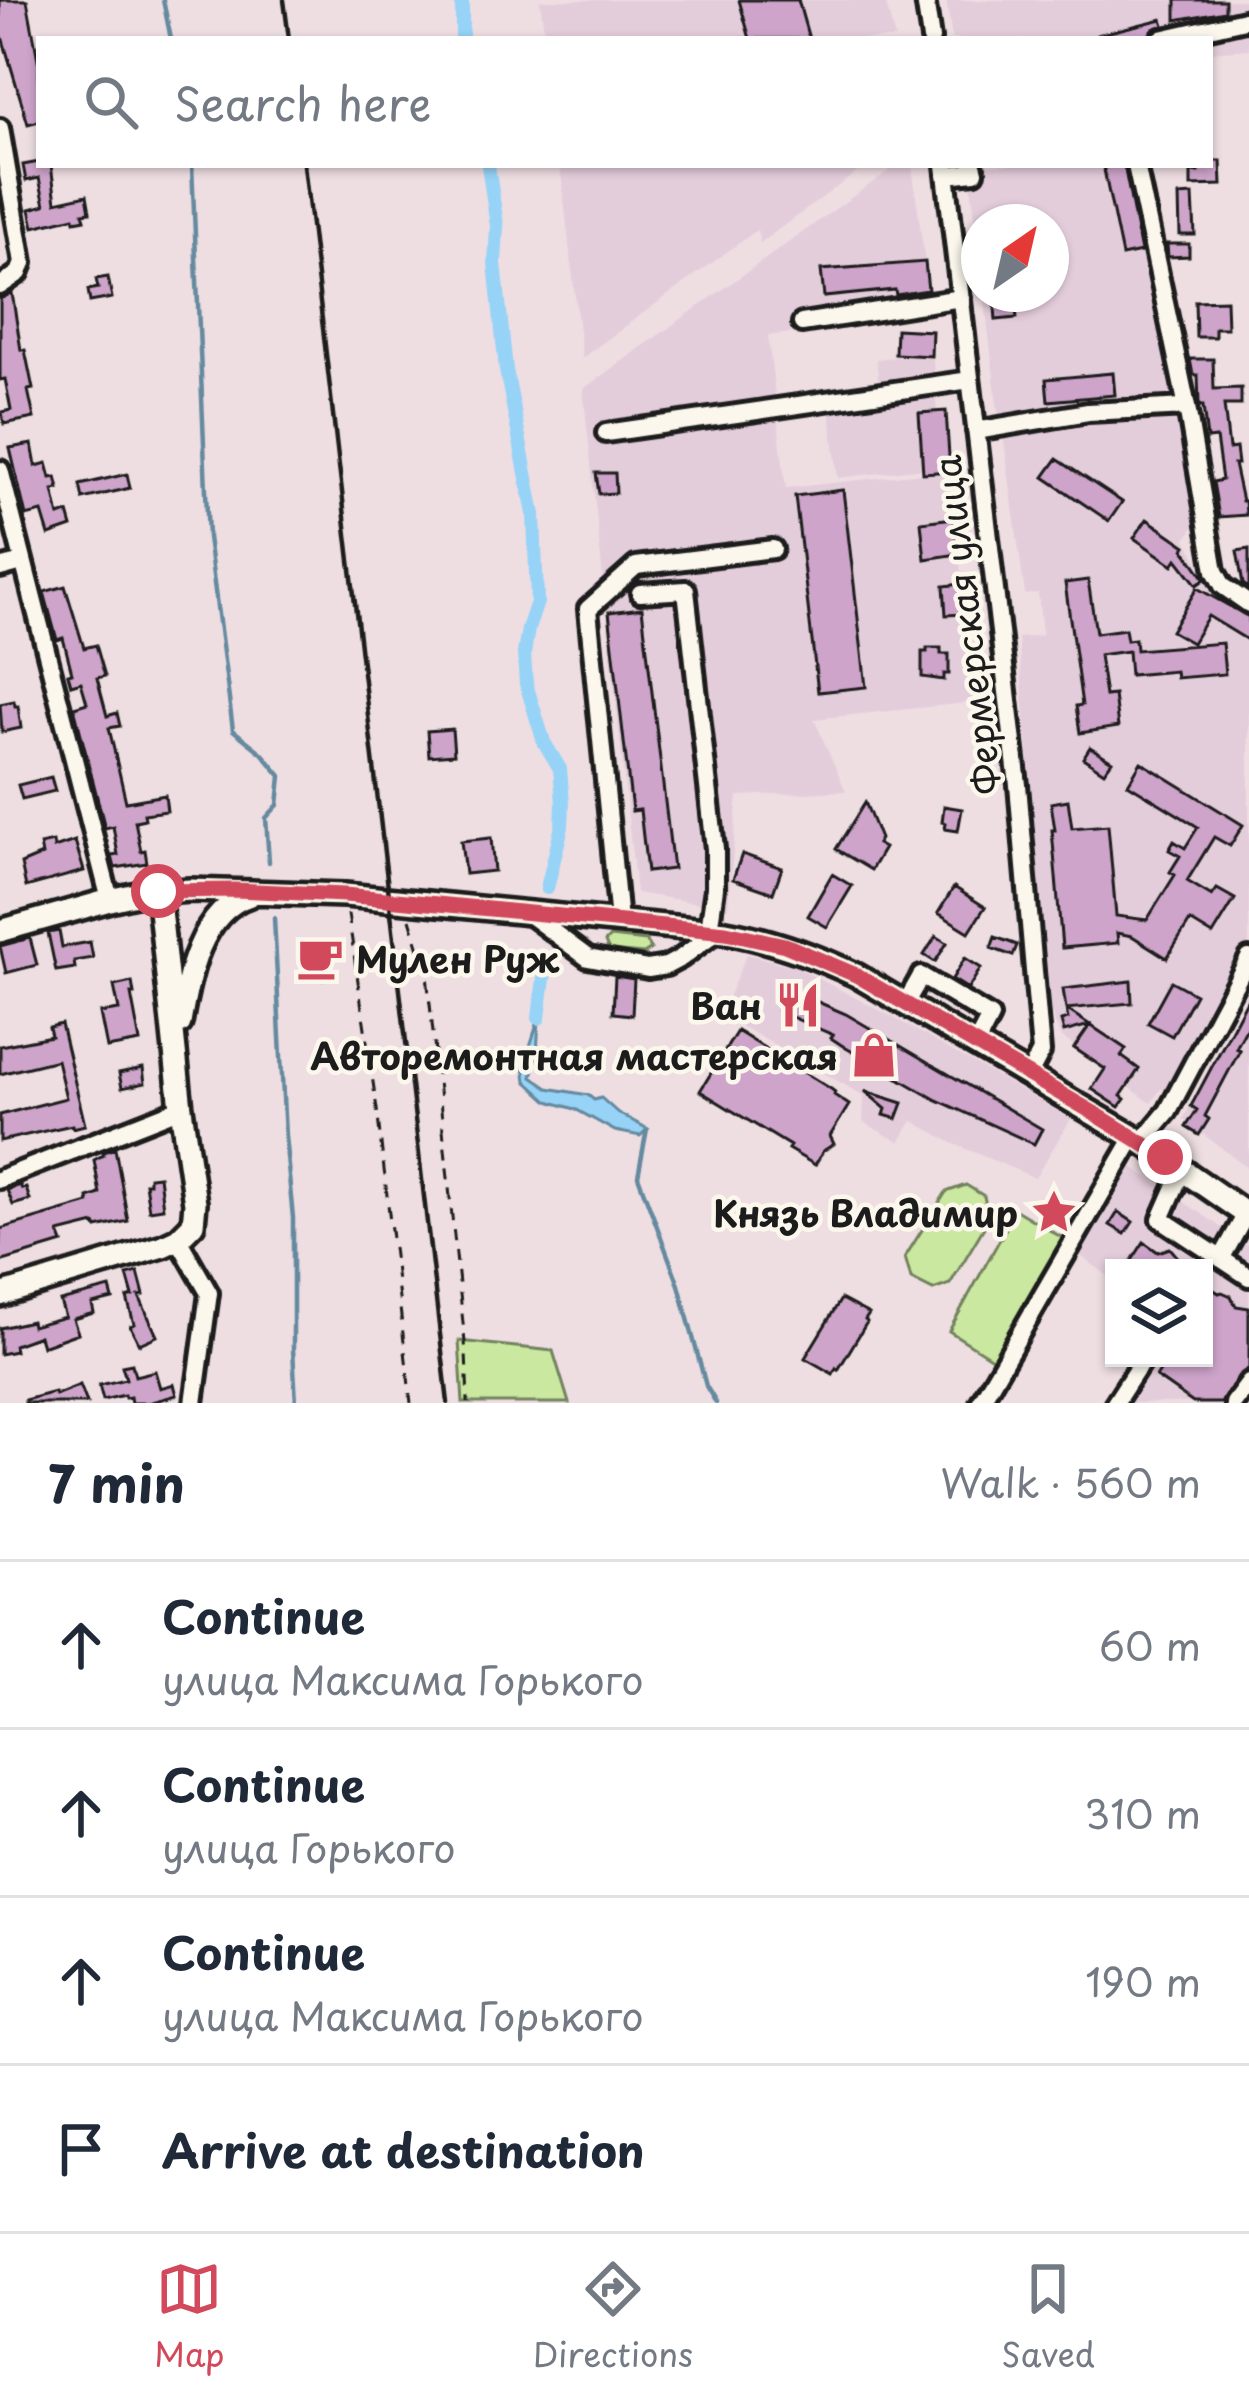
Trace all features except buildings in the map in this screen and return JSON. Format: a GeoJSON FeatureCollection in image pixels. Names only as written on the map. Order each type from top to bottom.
{"type":"FeatureCollection","features":[{"type":"Feature","properties":{"kind":"main road"},"geometry":{"type":"LineString","coordinates":[[0,1295],[178,1239],[193,1224],[195,1203],[158,891]]}},
{"type":"Feature","properties":{"kind":"main road"},"geometry":{"type":"LineString","coordinates":[[0,931],[158,891],[271,892],[525,911],[760,938],[856,975],[1138,1140],[1247,1215]]}},
{"type":"Feature","properties":{"kind":"main road"},"geometry":{"type":"LineString","coordinates":[[177,1066],[191,974],[213,923],[231,902],[271,892]]}},
{"type":"Feature","properties":{"kind":"street"},"geometry":{"type":"LineString","coordinates":[[925,0],[931,36]]}},
{"type":"Feature","properties":{"kind":"street"},"geometry":{"type":"LineString","coordinates":[[1174,36],[1249,19]]}},
{"type":"Feature","properties":{"kind":"street"},"geometry":{"type":"LineString","coordinates":[[1,137],[23,263],[19,273],[1,286]]}},
{"type":"Feature","properties":{"kind":"street"},"geometry":{"type":"LineString","coordinates":[[946,170],[975,172],[974,168]]}},
{"type":"Feature","properties":{"kind":"street"},"geometry":{"type":"LineString","coordinates":[[1137,168],[1187,407],[1215,571],[1222,586],[1249,604]]}},
{"type":"Feature","properties":{"kind":"street","name":"Фермерская улица"},"geometry":{"type":"LineString","coordinates":[[946,170],[961,298]]}},
{"type":"Feature","properties":{"kind":"street"},"geometry":{"type":"LineString","coordinates":[[802,323],[961,298]]}},
{"type":"Feature","properties":{"kind":"street","name":"Фермерская улица"},"geometry":{"type":"LineString","coordinates":[[963,312],[1018,785],[1040,1030],[1041,1052],[1029,1075]]}},
{"type":"Feature","properties":{"kind":"street"},"geometry":{"type":"LineString","coordinates":[[606,433],[970,380]]}},
{"type":"Feature","properties":{"kind":"street"},"geometry":{"type":"LineString","coordinates":[[976,431],[1088,412],[1187,407]]}},
{"type":"Feature","properties":{"kind":"street"},"geometry":{"type":"LineString","coordinates":[[0,470],[110,900]]}},
{"type":"Feature","properties":{"kind":"street"},"geometry":{"type":"LineString","coordinates":[[619,921],[588,609],[636,566],[773,549]]}},
{"type":"Feature","properties":{"kind":"street"},"geometry":{"type":"LineString","coordinates":[[0,568],[22,562]]}},
{"type":"Feature","properties":{"kind":"street"},"geometry":{"type":"LineString","coordinates":[[525,911],[588,958],[648,969],[681,958],[713,931],[715,849],[686,590],[640,592]]}},
{"type":"Feature","properties":{"kind":"street"},"geometry":{"type":"LineString","coordinates":[[980,1403],[1138,1140],[1168,1111],[1249,958]]}},
{"type":"Feature","properties":{"kind":"street"},"geometry":{"type":"LineString","coordinates":[[905,1004],[921,976],[939,986],[990,1017],[976,1044]]}},
{"type":"Feature","properties":{"kind":"street"},"geometry":{"type":"LineString","coordinates":[[0,1179],[181,1108]]}},
{"type":"Feature","properties":{"kind":"street"},"geometry":{"type":"LineString","coordinates":[[1183,1169],[1161,1219],[1212,1259]]}},
{"type":"Feature","properties":{"kind":"street"},"geometry":{"type":"LineString","coordinates":[[1247,1215],[1213,1260],[1249,1277]]}},
{"type":"Feature","properties":{"kind":"street"},"geometry":{"type":"LineString","coordinates":[[178,1239],[209,1293],[194,1403]]}},
{"type":"Feature","properties":{"kind":"street"},"geometry":{"type":"LineString","coordinates":[[1115,1403],[1138,1367]]}},
{"type":"Feature","properties":{"kind":"street"},"geometry":{"type":"LineString","coordinates":[[1234,1403],[1249,1383]]}},
{"type":"Feature","properties":{"kind":"path"},"geometry":{"type":"LineString","coordinates":[[345,895],[377,1109],[411,1403]]}},
{"type":"Feature","properties":{"kind":"path"},"geometry":{"type":"LineString","coordinates":[[404,900],[427,975],[468,1403]]}},
{"type":"Feature","properties":{"kind":"shaded area"},"geometry":{"type":"Polygon","coordinates":[[[540,0],[885,0],[894,36],[545,36],[540,0]]]}},
{"type":"Feature","properties":{"kind":"shaded area"},"geometry":{"type":"Polygon","coordinates":[[[946,0],[1249,0],[1249,49],[1213,52],[1213,36],[952,36],[946,0]]]}},
{"type":"Feature","properties":{"kind":"shaded area"},"geometry":{"type":"Polygon","coordinates":[[[560,168],[863,168],[760,243],[757,230],[582,358],[560,168]]]}},
{"type":"Feature","properties":{"kind":"shaded area"},"geometry":{"type":"Polygon","coordinates":[[[893,168],[912,168],[932,315],[768,336],[786,488],[949,470],[976,702],[814,719],[846,791],[738,796],[728,908],[636,893],[583,389],[893,168]]]}},
{"type":"Feature","properties":{"kind":"shaded area"},"geometry":{"type":"Polygon","coordinates":[[[969,168],[1129,168],[1177,394],[999,421],[986,312],[1069,312],[1069,204],[973,204],[969,168]]]}},
{"type":"Feature","properties":{"kind":"shaded area"},"geometry":{"type":"Polygon","coordinates":[[[932,353],[935,380],[879,386],[876,359],[932,353]]]}},
{"type":"Feature","properties":{"kind":"shaded area"},"geometry":{"type":"Polygon","coordinates":[[[935,393],[944,466],[838,478],[829,405],[935,393]]]}},
{"type":"Feature","properties":{"kind":"shaded area"},"geometry":{"type":"Polygon","coordinates":[[[1162,411],[1177,420],[1196,523],[1186,539],[1213,590],[1249,608],[1249,947],[1168,1089],[1161,1089],[1151,1103],[1060,1036],[1051,1012],[1018,638],[1042,635],[1038,593],[1025,595],[1003,434],[1162,411]]]}},
{"type":"Feature","properties":{"kind":"shaded area"},"geometry":{"type":"Polygon","coordinates":[[[747,954],[796,967],[1071,1119],[1035,1178],[913,1121],[899,1142],[863,1122],[864,1096],[734,1022],[725,1004],[747,954]]]}},
{"type":"Feature","properties":{"kind":"shaded area"},"geometry":{"type":"Polygon","coordinates":[[[1249,994],[1249,1169],[1183,1119],[1249,994]]]}},
{"type":"Feature","properties":{"kind":"shaded area"},"geometry":{"type":"Polygon","coordinates":[[[1131,1166],[1249,1246],[1249,1403],[1105,1403],[1128,1367],[1213,1367],[1213,1259],[1105,1259],[1105,1274],[1078,1254],[1131,1166]]]}},
{"type":"Feature","properties":{"kind":"green space"},"geometry":{"type":"Polygon","coordinates":[[[610,937],[646,941],[651,949],[644,954],[609,951],[605,942],[610,937]]]}},
{"type":"Feature","properties":{"kind":"green space"},"geometry":{"type":"Polygon","coordinates":[[[966,1185],[984,1196],[989,1219],[950,1284],[933,1290],[911,1279],[905,1257],[946,1192],[966,1185]]]}},
{"type":"Feature","properties":{"kind":"green space"},"geometry":{"type":"Polygon","coordinates":[[[1016,1210],[1066,1240],[995,1360],[949,1331],[1016,1210]]]}},
{"type":"Feature","properties":{"kind":"green space"},"geometry":{"type":"Polygon","coordinates":[[[459,1341],[553,1351],[569,1403],[463,1403],[459,1341]]]}},
{"type":"Feature","properties":{"kind":"water"},"geometry":{"type":"Polygon","coordinates":[[[539,1018],[532,1077],[548,1088],[601,1098],[648,1129],[640,1136],[615,1131],[575,1109],[548,1101],[526,1081],[524,1065],[539,1018]]]}},
{"type":"Feature","properties":{"kind":"waterway"},"geometry":{"type":"LineString","coordinates":[[163,0],[170,36]]}},
{"type":"Feature","properties":{"kind":"waterway"},"geometry":{"type":"LineString","coordinates":[[462,0],[462,36]]}},
{"type":"Feature","properties":{"kind":"waterway"},"geometry":{"type":"LineString","coordinates":[[192,168],[208,537],[233,730],[281,776],[278,805],[266,818],[269,862]]}},
{"type":"Feature","properties":{"kind":"waterway"},"geometry":{"type":"LineString","coordinates":[[488,168],[506,370],[534,514],[537,602],[524,654],[526,684],[544,742],[560,769],[563,803],[547,888]]}},
{"type":"Feature","properties":{"kind":"waterway"},"geometry":{"type":"LineString","coordinates":[[274,918],[293,1218],[296,1403]]}},
{"type":"Feature","properties":{"kind":"waterway"},"geometry":{"type":"LineString","coordinates":[[539,1018],[545,970]]}},
{"type":"Feature","properties":{"kind":"waterway"},"geometry":{"type":"LineString","coordinates":[[647,1129],[638,1176],[679,1285],[706,1386],[716,1403]]}},
{"type":"Feature","properties":{"kind":"railway"},"geometry":{"type":"LineString","coordinates":[[284,0],[289,36]]}},
{"type":"Feature","properties":{"kind":"railway"},"geometry":{"type":"LineString","coordinates":[[304,168],[448,1403]]}},
{"type":"Feature","properties":{"kind":"place","name":"Мулен Руж"},"geometry":{"type":"Point","coordinates":[320,958]}},
{"type":"Feature","properties":{"kind":"place","name":"Ван"},"geometry":{"type":"Point","coordinates":[798,1005]}},
{"type":"Feature","properties":{"kind":"place","name":"Авторемонтная мастерская"},"geometry":{"type":"Point","coordinates":[874,1055]}},
{"type":"Feature","properties":{"kind":"place","name":"Князь Владимир"},"geometry":{"type":"Point","coordinates":[1054,1212]}},
{"type":"Feature","properties":{"kind":"route"},"geometry":{"type":"LineString","coordinates":[[158,891],[345,895],[760,938],[856,975],[1165,1157]]}}]}
